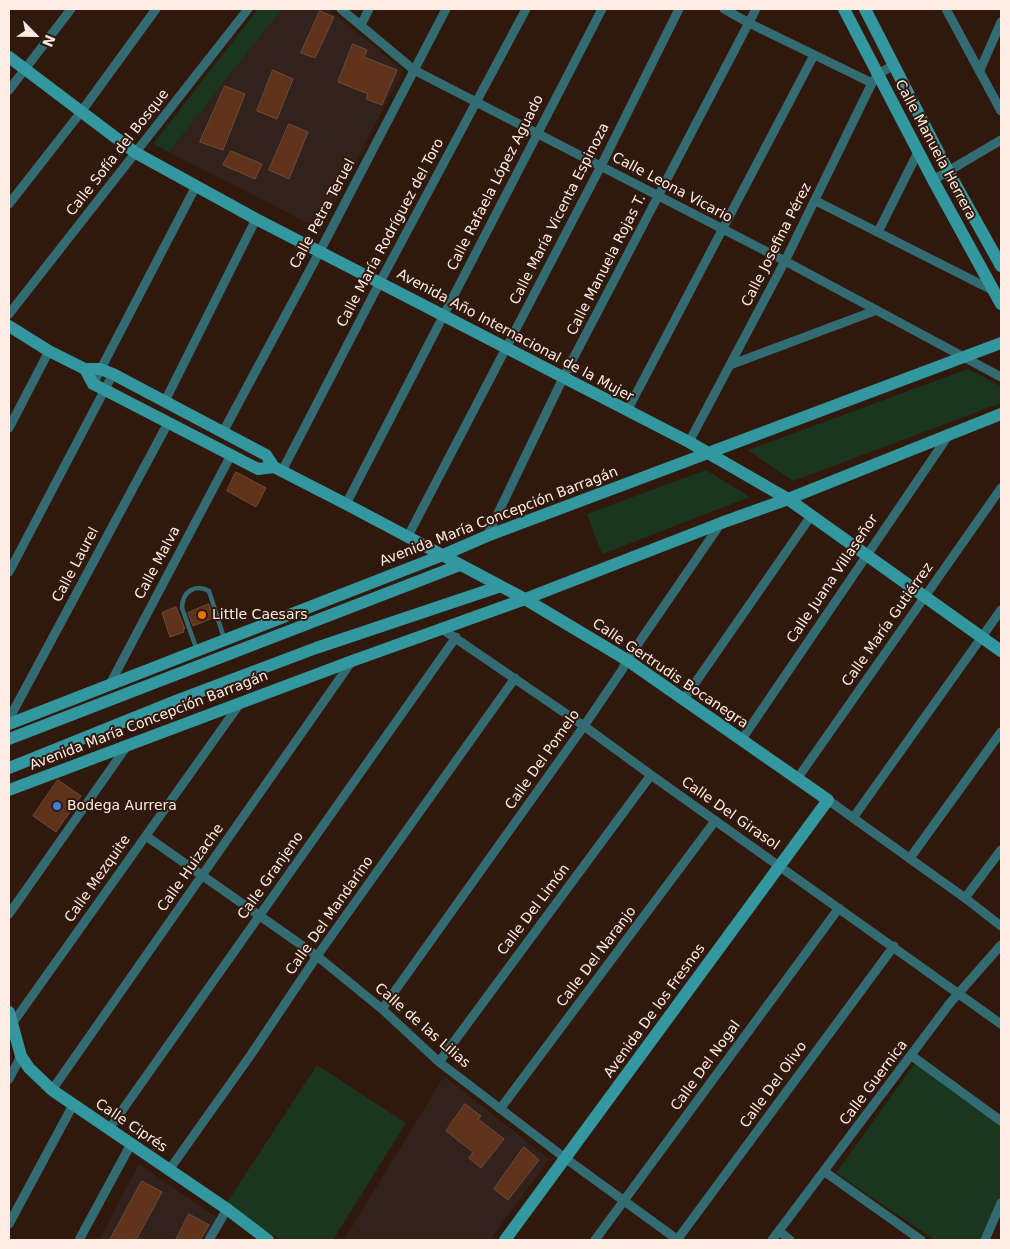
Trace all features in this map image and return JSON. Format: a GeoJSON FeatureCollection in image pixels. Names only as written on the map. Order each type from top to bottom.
{"type":"FeatureCollection","features":[{"type":"Feature","properties":{"kind":"street"},"geometry":{"type":"LineString","coordinates":[[9,90],[71,9]]}},
{"type":"Feature","properties":{"kind":"street"},"geometry":{"type":"LineString","coordinates":[[9,204],[81,112],[156,9]]}},
{"type":"Feature","properties":{"kind":"street","name":"Calle Sofía del Bosque"},"geometry":{"type":"LineString","coordinates":[[9,314],[248,9]]}},
{"type":"Feature","properties":{"kind":"street","name":"Calle Leona Vicario"},"geometry":{"type":"LineString","coordinates":[[341,9],[414,70],[785,261],[1001,377]]}},
{"type":"Feature","properties":{"kind":"street"},"geometry":{"type":"LineString","coordinates":[[361,25],[369,9]]}},
{"type":"Feature","properties":{"kind":"street","name":"Calle Petra Teruel"},"geometry":{"type":"LineString","coordinates":[[223,432],[446,9]]}},
{"type":"Feature","properties":{"kind":"street","name":"Calle María Rodríguez del Toro"},"geometry":{"type":"LineString","coordinates":[[278,469],[526,9]]}},
{"type":"Feature","properties":{"kind":"street","name":"Calle Rafaela López Aguado"},"geometry":{"type":"LineString","coordinates":[[346,504],[602,9]]}},
{"type":"Feature","properties":{"kind":"street","name":"Calle María Vicenta Espinoza"},"geometry":{"type":"LineString","coordinates":[[408,536],[601,166],[678,9]]}},
{"type":"Feature","properties":{"kind":"street"},"geometry":{"type":"LineString","coordinates":[[724,9],[814,54],[875,79],[894,65]]}},
{"type":"Feature","properties":{"kind":"street","name":"Calle Manuela Rojas T."},"geometry":{"type":"LineString","coordinates":[[487,536],[564,376],[756,9]]}},
{"type":"Feature","properties":{"kind":"street","name":"Calle Manuela Herrera"},"geometry":{"type":"LineString","coordinates":[[844,9],[875,79],[918,152],[1001,304]]}},
{"type":"Feature","properties":{"kind":"street","name":"Calle Manuela Herrera"},"geometry":{"type":"LineString","coordinates":[[865,9],[948,171],[1001,266]]}},
{"type":"Feature","properties":{"kind":"street"},"geometry":{"type":"LineString","coordinates":[[946,9],[1001,111]]}},
{"type":"Feature","properties":{"kind":"street"},"geometry":{"type":"LineString","coordinates":[[980,70],[1001,22]]}},
{"type":"Feature","properties":{"kind":"street"},"geometry":{"type":"LineString","coordinates":[[627,411],[814,54]]}},
{"type":"Feature","properties":{"kind":"street","name":"Avenida Año Internacional de la Mujer"},"geometry":{"type":"LineString","coordinates":[[9,57],[136,153],[256,219],[689,442],[788,499],[1001,651]]}},
{"type":"Feature","properties":{"kind":"street","name":"Calle Josefina Pérez"},"geometry":{"type":"LineString","coordinates":[[689,442],[816,201],[875,79]]}},
{"type":"Feature","properties":{"kind":"street"},"geometry":{"type":"LineString","coordinates":[[933,180],[1001,140]]}},
{"type":"Feature","properties":{"kind":"street"},"geometry":{"type":"LineString","coordinates":[[878,232],[918,152]]}},
{"type":"Feature","properties":{"kind":"street"},"geometry":{"type":"LineString","coordinates":[[9,572],[196,186]]}},
{"type":"Feature","properties":{"kind":"street"},"geometry":{"type":"LineString","coordinates":[[816,201],[994,291]]}},
{"type":"Feature","properties":{"kind":"street"},"geometry":{"type":"LineString","coordinates":[[165,401],[256,219]]}},
{"type":"Feature","properties":{"kind":"street"},"geometry":{"type":"LineString","coordinates":[[730,365],[877,310]]}},
{"type":"Feature","properties":{"kind":"street","name":"Calle Gertrudis Bocanegra"},"geometry":{"type":"LineString","coordinates":[[9,326],[49,351],[85,369],[107,371],[266,455],[278,469],[525,599],[627,660],[910,858],[1001,926]]}},
{"type":"Feature","properties":{"kind":"street","name":"Avenida María Concepción Barragán"},"geometry":{"type":"LineString","coordinates":[[9,724],[443,555],[487,536],[1001,343]]}},
{"type":"Feature","properties":{"kind":"street"},"geometry":{"type":"LineString","coordinates":[[9,428],[49,351]]}},
{"type":"Feature","properties":{"kind":"street"},"geometry":{"type":"LineString","coordinates":[[85,369],[99,387]]}},
{"type":"Feature","properties":{"kind":"street"},"geometry":{"type":"LineString","coordinates":[[99,387],[107,371]]}},
{"type":"Feature","properties":{"kind":"street","name":"Calle Gertrudis Bocanegra"},"geometry":{"type":"LineString","coordinates":[[99,387],[258,469],[278,469]]}},
{"type":"Feature","properties":{"kind":"street","name":"Avenida María Concepción Barragán"},"geometry":{"type":"LineString","coordinates":[[9,790],[128,743],[525,599],[788,499],[1001,414]]}},
{"type":"Feature","properties":{"kind":"street","name":"Calle Laurel"},"geometry":{"type":"LineString","coordinates":[[9,720],[168,422]]}},
{"type":"Feature","properties":{"kind":"street","name":"Calle Juana Villaseñor"},"geometry":{"type":"LineString","coordinates":[[742,739],[948,435]]}},
{"type":"Feature","properties":{"kind":"street","name":"Calle Malva"},"geometry":{"type":"LineString","coordinates":[[110,684],[231,455]]}},
{"type":"Feature","properties":{"kind":"street","name":"Calle María Gutiérrez"},"geometry":{"type":"LineString","coordinates":[[797,779],[1001,488]]}},
{"type":"Feature","properties":{"kind":"street"},"geometry":{"type":"LineString","coordinates":[[684,699],[811,516]]}},
{"type":"Feature","properties":{"kind":"street","name":"Calle Del Pomelo"},"geometry":{"type":"LineString","coordinates":[[382,1009],[584,726],[721,523]]}},
{"type":"Feature","properties":{"kind":"street"},"geometry":{"type":"LineString","coordinates":[[9,739],[460,565]]}},
{"type":"Feature","properties":{"kind":"street","name":"Avenida María Concepción Barragán"},"geometry":{"type":"LineString","coordinates":[[9,768],[178,700],[316,648],[500,586]]}},
{"type":"Feature","properties":{"kind":"street"},"geometry":{"type":"LineString","coordinates":[[853,818],[1001,610]]}},
{"type":"Feature","properties":{"kind":"street","name":"Calle Del Girasol"},"geometry":{"type":"LineString","coordinates":[[442,629],[584,726],[1001,1024]]}},
{"type":"Feature","properties":{"kind":"street","name":"Calle Granjeno"},"geometry":{"type":"LineString","coordinates":[[109,1129],[456,637]]}},
{"type":"Feature","properties":{"kind":"street","name":"Calle Huizache"},"geometry":{"type":"LineString","coordinates":[[52,1090],[352,661]]}},
{"type":"Feature","properties":{"kind":"street","name":"Calle Del Mandarino"},"geometry":{"type":"LineString","coordinates":[[169,1170],[250,1056],[317,956],[515,678]]}},
{"type":"Feature","properties":{"kind":"street","name":"Calle Mezquite"},"geometry":{"type":"LineString","coordinates":[[10,1018],[146,836],[241,702]]}},
{"type":"Feature","properties":{"kind":"street"},"geometry":{"type":"LineString","coordinates":[[910,858],[1001,732]]}},
{"type":"Feature","properties":{"kind":"street"},"geometry":{"type":"LineString","coordinates":[[9,914],[128,743]]}},
{"type":"Feature","properties":{"kind":"street","name":"Calle Del Limón"},"geometry":{"type":"LineString","coordinates":[[439,1062],[651,775]]}},
{"type":"Feature","properties":{"kind":"street","name":"Avenida De los Fresnos"},"geometry":{"type":"LineString","coordinates":[[505,1240],[828,800]]}},
{"type":"Feature","properties":{"kind":"street","name":"Calle Del Naranjo"},"geometry":{"type":"LineString","coordinates":[[500,1109],[715,821]]}},
{"type":"Feature","properties":{"kind":"street","name":"Calle de las Lilias"},"geometry":{"type":"LineString","coordinates":[[146,836],[317,956],[382,1009],[439,1062],[677,1240]]}},
{"type":"Feature","properties":{"kind":"street"},"geometry":{"type":"LineString","coordinates":[[965,898],[1001,850]]}},
{"type":"Feature","properties":{"kind":"street","name":"Calle Del Nogal"},"geometry":{"type":"LineString","coordinates":[[595,1240],[839,908]]}},
{"type":"Feature","properties":{"kind":"street","name":"Calle Guernica"},"geometry":{"type":"LineString","coordinates":[[772,1240],[958,994],[1001,945]]}},
{"type":"Feature","properties":{"kind":"street","name":"Calle Del Olivo"},"geometry":{"type":"LineString","coordinates":[[677,1240],[894,946]]}},
{"type":"Feature","properties":{"kind":"street","name":"Calle Ciprés"},"geometry":{"type":"LineString","coordinates":[[10,1018],[21,1056],[29,1068],[52,1090],[227,1209],[268,1240]]}},
{"type":"Feature","properties":{"kind":"street"},"geometry":{"type":"LineString","coordinates":[[9,1079],[21,1056]]}},
{"type":"Feature","properties":{"kind":"street"},"geometry":{"type":"LineString","coordinates":[[912,1056],[1001,1121]]}},
{"type":"Feature","properties":{"kind":"street"},"geometry":{"type":"LineString","coordinates":[[9,1224],[73,1106]]}},
{"type":"Feature","properties":{"kind":"street"},"geometry":{"type":"LineString","coordinates":[[79,1240],[131,1144]]}},
{"type":"Feature","properties":{"kind":"street"},"geometry":{"type":"LineString","coordinates":[[825,1172],[921,1240]]}},
{"type":"Feature","properties":{"kind":"street"},"geometry":{"type":"LineString","coordinates":[[985,1240],[1001,1202]]}},
{"type":"Feature","properties":{"kind":"street"},"geometry":{"type":"LineString","coordinates":[[209,1240],[227,1209]]}},
{"type":"Feature","properties":{"kind":"street"},"geometry":{"type":"LineString","coordinates":[[779,1231],[790,1240]]}},
{"type":"Feature","properties":{"kind":"lane"},"geometry":{"type":"LineString","coordinates":[[197,650],[182,608],[182,602],[186,593],[192,588],[198,587],[209,592],[225,640]]}},
{"type":"Feature","properties":{"kind":"shaded area"},"geometry":{"type":"Polygon","coordinates":[[[282,9],[328,9],[403,70],[321,230],[169,152],[282,9]]]}},
{"type":"Feature","properties":{"kind":"shaded area"},"geometry":{"type":"Polygon","coordinates":[[[444,1076],[549,1159],[490,1240],[344,1240],[444,1076]]]}},
{"type":"Feature","properties":{"kind":"shaded area"},"geometry":{"type":"Polygon","coordinates":[[[139,1164],[219,1219],[207,1240],[99,1240],[139,1164]]]}},
{"type":"Feature","properties":{"kind":"green space"},"geometry":{"type":"Polygon","coordinates":[[[258,9],[282,9],[169,152],[153,144],[258,9]]]}},
{"type":"Feature","properties":{"kind":"green space"},"geometry":{"type":"Polygon","coordinates":[[[968,369],[1001,386],[1001,403],[793,481],[748,450],[968,369]]]}},
{"type":"Feature","properties":{"kind":"green space"},"geometry":{"type":"Polygon","coordinates":[[[706,470],[750,497],[602,554],[587,514],[706,470]]]}},
{"type":"Feature","properties":{"kind":"green space"},"geometry":{"type":"Polygon","coordinates":[[[915,1063],[1001,1124],[1001,1196],[982,1240],[935,1240],[836,1173],[915,1063]]]}},
{"type":"Feature","properties":{"kind":"green space"},"geometry":{"type":"Polygon","coordinates":[[[317,1065],[406,1123],[333,1240],[281,1240],[226,1204],[317,1065]]]}},
{"type":"Feature","properties":{"kind":"building"},"geometry":{"type":"Polygon","coordinates":[[[320,11],[334,17],[315,58],[301,53],[320,11]]]}},
{"type":"Feature","properties":{"kind":"building"},"geometry":{"type":"Polygon","coordinates":[[[353,44],[367,50],[364,57],[397,70],[382,105],[366,99],[368,94],[338,82],[353,44]]]}},
{"type":"Feature","properties":{"kind":"building"},"geometry":{"type":"Polygon","coordinates":[[[273,70],[293,79],[277,119],[257,111],[273,70]]]}},
{"type":"Feature","properties":{"kind":"building"},"geometry":{"type":"Polygon","coordinates":[[[225,86],[245,94],[223,150],[200,142],[225,86]]]}},
{"type":"Feature","properties":{"kind":"building"},"geometry":{"type":"Polygon","coordinates":[[[289,124],[308,132],[289,179],[269,170],[289,124]]]}},
{"type":"Feature","properties":{"kind":"building"},"geometry":{"type":"Polygon","coordinates":[[[231,151],[262,164],[255,179],[223,165],[231,151]]]}},
{"type":"Feature","properties":{"kind":"building"},"geometry":{"type":"Polygon","coordinates":[[[236,472],[266,488],[256,507],[227,491],[236,472]]]}},
{"type":"Feature","properties":{"kind":"building","name":"Little Caesars"},"geometry":{"type":"Polygon","coordinates":[[[209,604],[213,618],[193,626],[188,613],[209,604]]]}},
{"type":"Feature","properties":{"kind":"building"},"geometry":{"type":"Polygon","coordinates":[[[176,607],[185,629],[183,629],[184,632],[170,637],[162,613],[176,607]]]}},
{"type":"Feature","properties":{"kind":"building","name":"Bodega Aurrera"},"geometry":{"type":"Polygon","coordinates":[[[58,780],[81,796],[56,832],[33,816],[58,780]]]}},
{"type":"Feature","properties":{"kind":"building"},"geometry":{"type":"Polygon","coordinates":[[[465,1104],[481,1116],[478,1119],[504,1139],[481,1168],[469,1158],[473,1152],[446,1131],[465,1104]]]}},
{"type":"Feature","properties":{"kind":"building"},"geometry":{"type":"Polygon","coordinates":[[[524,1147],[539,1160],[508,1200],[494,1189],[524,1147]]]}},
{"type":"Feature","properties":{"kind":"building"},"geometry":{"type":"Polygon","coordinates":[[[142,1181],[162,1192],[136,1240],[110,1240],[142,1181]]]}},
{"type":"Feature","properties":{"kind":"building"},"geometry":{"type":"Polygon","coordinates":[[[189,1214],[209,1225],[200,1240],[176,1240],[189,1214]]]}},
{"type":"Feature","properties":{"kind":"place","name":"Little Caesars"},"geometry":{"type":"Point","coordinates":[202,615]}},
{"type":"Feature","properties":{"kind":"place","name":"Bodega Aurrera"},"geometry":{"type":"Point","coordinates":[57,806]}}]}
